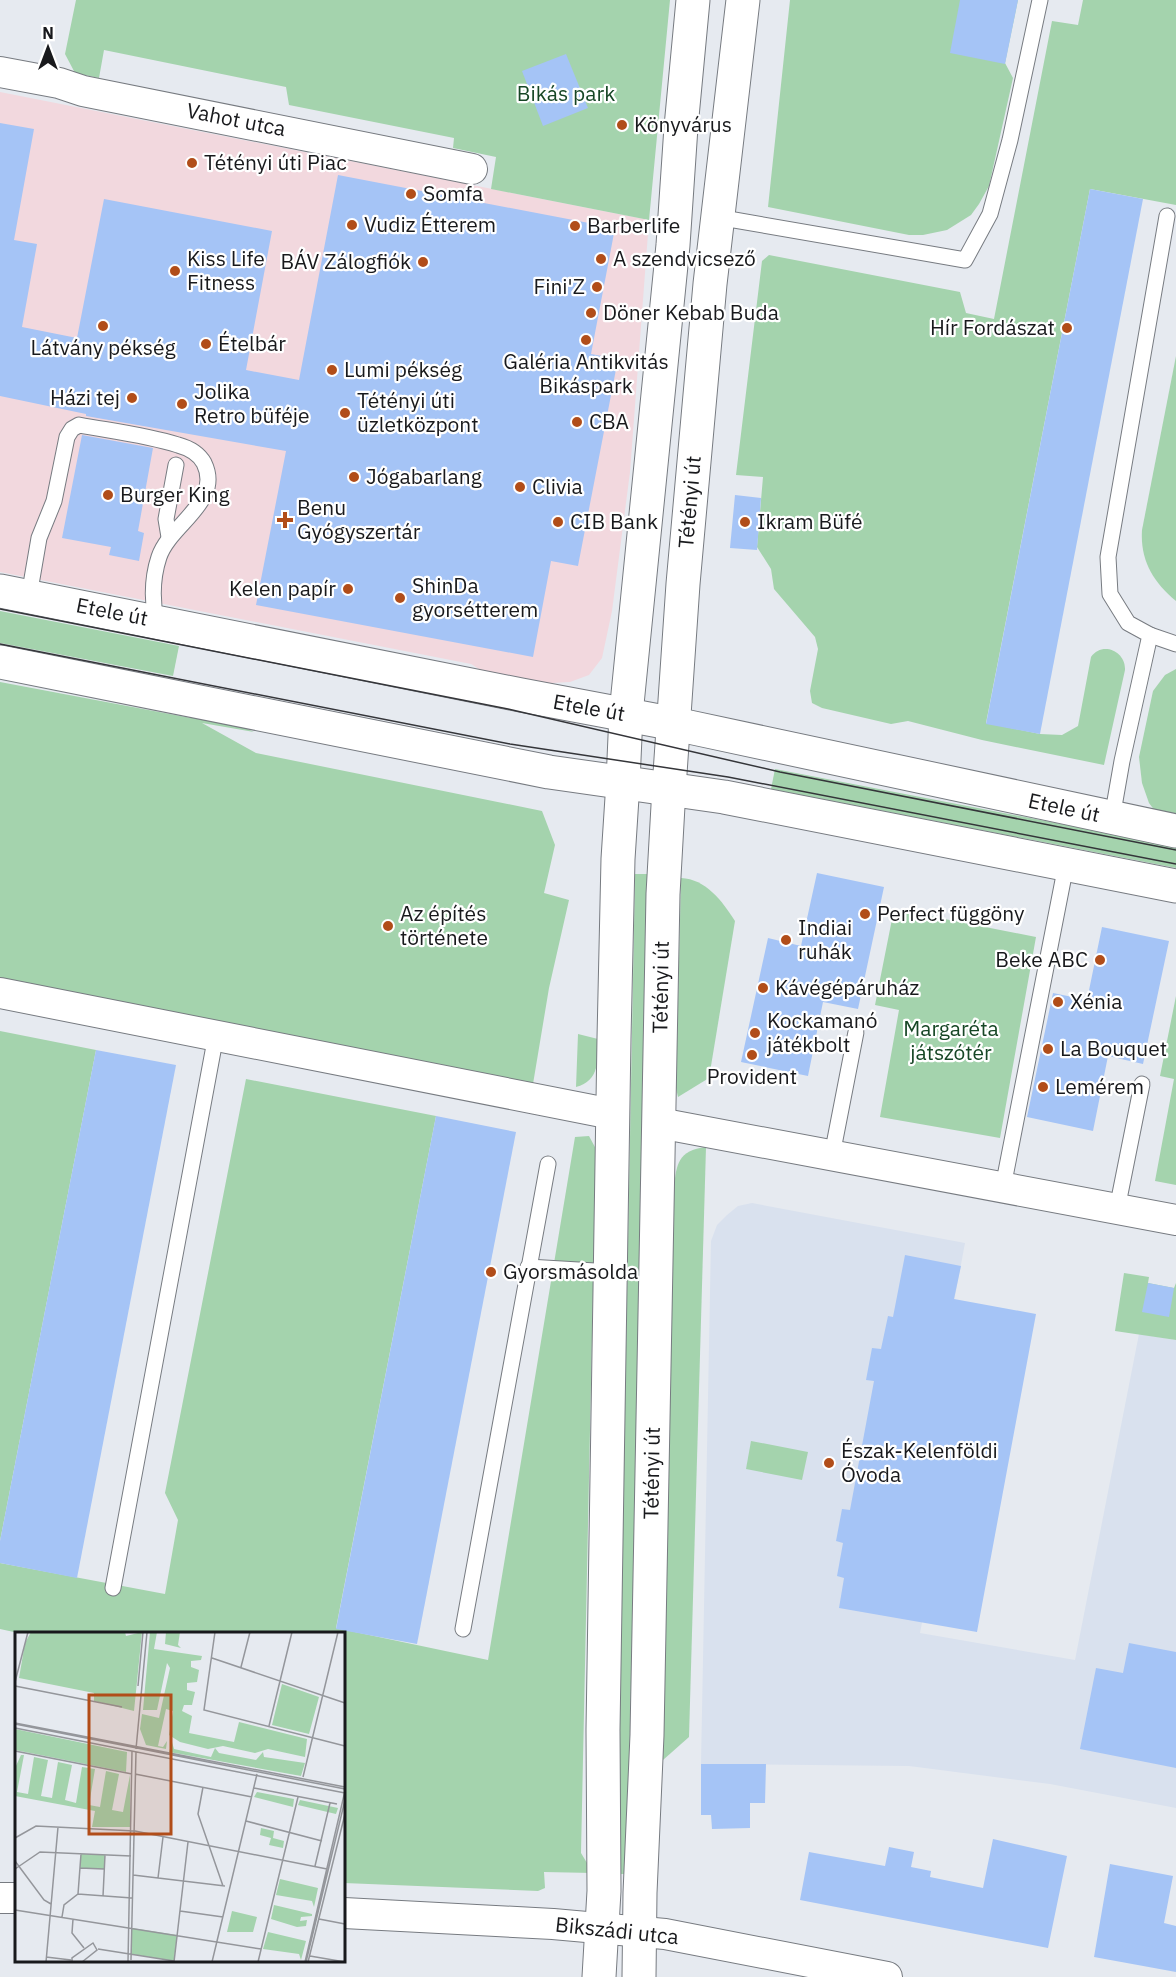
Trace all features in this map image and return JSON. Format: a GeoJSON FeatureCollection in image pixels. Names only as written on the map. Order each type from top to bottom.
{"type":"FeatureCollection","features":[{"type":"Feature","properties":{"kind":"main road","name":"Tétényi út"},"geometry":{"type":"LineString","coordinates":[[599,1977],[604,1892],[603,1718],[618,860],[626,714],[693,0]]}},
{"type":"Feature","properties":{"kind":"main road","name":"Tétényi út"},"geometry":{"type":"LineString","coordinates":[[639,1977],[647,1724],[663,894],[683,584],[717,217],[743,0]]}},
{"type":"Feature","properties":{"kind":"main road"},"geometry":{"type":"LineString","coordinates":[[675,210],[717,217]]}},
{"type":"Feature","properties":{"kind":"main road","name":"Etele út"},"geometry":{"type":"LineString","coordinates":[[15,594],[675,724],[1176,831]]}},
{"type":"Feature","properties":{"kind":"main road"},"geometry":{"type":"LineString","coordinates":[[0,662],[549,772],[724,797],[1176,886]]}},
{"type":"Feature","properties":{"kind":"street","name":"Vahot utca"},"geometry":{"type":"LineString","coordinates":[[0,72],[59,83],[83,91],[472,169]]}},
{"type":"Feature","properties":{"kind":"street"},"geometry":{"type":"LineString","coordinates":[[0,993],[612,1114]]}},
{"type":"Feature","properties":{"kind":"street"},"geometry":{"type":"LineString","coordinates":[[658,1123],[1176,1220]]}},
{"type":"Feature","properties":{"kind":"street","name":"Bikszádi utca"},"geometry":{"type":"LineString","coordinates":[[345,1913],[602,1928],[664,1934],[887,1977]]}},
{"type":"Feature","properties":{"kind":"lane"},"geometry":{"type":"LineString","coordinates":[[717,217],[965,260],[990,214],[1010,140],[1040,0]]}},
{"type":"Feature","properties":{"kind":"lane"},"geometry":{"type":"LineString","coordinates":[[1167,216],[1108,557],[1110,594],[1128,623],[1150,635],[1176,644]]}},
{"type":"Feature","properties":{"kind":"lane"},"geometry":{"type":"LineString","coordinates":[[15,594],[54,501],[67,437],[72,429],[79,425],[179,445],[195,453],[206,467],[208,488],[203,499],[169,537],[159,557],[152,602],[156,621]]}},
{"type":"Feature","properties":{"kind":"lane"},"geometry":{"type":"LineString","coordinates":[[169,537],[166,519],[176,465]]}},
{"type":"Feature","properties":{"kind":"lane"},"geometry":{"type":"LineString","coordinates":[[1112,818],[1150,635]]}},
{"type":"Feature","properties":{"kind":"lane"},"geometry":{"type":"LineString","coordinates":[[1003,1187],[1066,865]]}},
{"type":"Feature","properties":{"kind":"lane"},"geometry":{"type":"LineString","coordinates":[[832,1155],[856,1032]]}},
{"type":"Feature","properties":{"kind":"lane"},"geometry":{"type":"LineString","coordinates":[[113,1588],[216,1035]]}},
{"type":"Feature","properties":{"kind":"lane"},"geometry":{"type":"LineString","coordinates":[[1117,1209],[1142,1084]]}},
{"type":"Feature","properties":{"kind":"lane"},"geometry":{"type":"LineString","coordinates":[[463,1629],[548,1164]]}},
{"type":"Feature","properties":{"kind":"lane"},"geometry":{"type":"LineString","coordinates":[[528,1267],[612,1272]]}},
{"type":"Feature","properties":{"kind":"shaded area"},"geometry":{"type":"Polygon","coordinates":[[[0,92],[649,220],[630,472],[612,611],[602,658],[589,675],[570,682],[534,684],[495,679],[471,664],[0,572],[0,92]]]}},
{"type":"Feature","properties":{"kind":"shaded area","name":"Észak-Kelenföldi Óvoda"},"geometry":{"type":"Polygon","coordinates":[[[752,1203],[965,1243],[937,1393],[934,1559],[920,1633],[1075,1660],[1139,1334],[1176,1340],[1176,1808],[1050,1784],[909,1766],[701,1764],[711,1241],[717,1225],[727,1215],[738,1206],[752,1203]]]}},
{"type":"Feature","properties":{"kind":"green space","name":"Bikás park"},"geometry":{"type":"Polygon","coordinates":[[[76,0],[670,0],[649,220],[491,189],[496,157],[453,148],[454,138],[289,105],[286,87],[104,50],[99,78],[75,73],[65,54],[76,0]]]}},
{"type":"Feature","properties":{"kind":"green space"},"geometry":{"type":"Polygon","coordinates":[[[790,0],[1018,0],[1005,63],[1013,78],[989,186],[971,215],[947,230],[923,235],[909,235],[768,207],[790,0]]]}},
{"type":"Feature","properties":{"kind":"green space"},"geometry":{"type":"Polygon","coordinates":[[[1083,0],[1176,0],[1176,205],[1090,189],[986,723],[1040,734],[1062,735],[1078,726],[1091,657],[1101,650],[1112,650],[1122,658],[1125,670],[1104,765],[982,740],[908,721],[891,724],[822,708],[812,703],[810,691],[818,649],[815,637],[774,589],[771,569],[757,547],[763,477],[736,475],[762,261],[769,255],[960,292],[966,313],[994,319],[1052,21],[1078,25],[1083,0]]]}},
{"type":"Feature","properties":{"kind":"green space"},"geometry":{"type":"Polygon","coordinates":[[[1176,356],[1176,601],[1161,586],[1150,570],[1143,551],[1142,530],[1176,356]]]}},
{"type":"Feature","properties":{"kind":"green space"},"geometry":{"type":"Polygon","coordinates":[[[0,611],[179,646],[173,676],[0,643],[0,611]]]}},
{"type":"Feature","properties":{"kind":"green space"},"geometry":{"type":"Polygon","coordinates":[[[1176,669],[1176,820],[1155,811],[1149,803],[1142,783],[1139,757],[1153,691],[1165,675],[1176,669]]]}},
{"type":"Feature","properties":{"kind":"green space"},"geometry":{"type":"Polygon","coordinates":[[[0,682],[191,718],[193,709],[229,720],[254,732],[202,723],[256,753],[542,811],[555,845],[544,893],[569,900],[549,988],[533,1084],[0,979],[0,682]]]}},
{"type":"Feature","properties":{"kind":"green space"},"geometry":{"type":"Polygon","coordinates":[[[775,769],[1176,846],[1176,868],[771,789],[775,769]]]}},
{"type":"Feature","properties":{"kind":"green space"},"geometry":{"type":"Polygon","coordinates":[[[635,874],[648,874],[627,1874],[616,1874],[635,874]]]}},
{"type":"Feature","properties":{"kind":"green space"},"geometry":{"type":"Polygon","coordinates":[[[681,878],[690,879],[706,887],[725,906],[735,921],[709,1078],[678,1097],[676,1088],[681,878]]]}},
{"type":"Feature","properties":{"kind":"green space","name":"Margaréta játszótér"},"geometry":{"type":"Polygon","coordinates":[[[894,909],[1036,937],[1000,1138],[880,1117],[899,1010],[875,1005],[894,909]]]}},
{"type":"Feature","properties":{"kind":"green space"},"geometry":{"type":"Polygon","coordinates":[[[1176,996],[1176,1185],[1155,1181],[1174,1079],[1160,1076],[1176,996]]]}},
{"type":"Feature","properties":{"kind":"green space"},"geometry":{"type":"Polygon","coordinates":[[[0,1031],[96,1050],[0,1541],[0,1031]]]}},
{"type":"Feature","properties":{"kind":"green space"},"geometry":{"type":"Polygon","coordinates":[[[578,1034],[598,1039],[598,1054],[596,1068],[590,1080],[576,1087],[578,1034]]]}},
{"type":"Feature","properties":{"kind":"green space"},"geometry":{"type":"Polygon","coordinates":[[[246,1079],[436,1116],[336,1628],[488,1660],[575,1137],[589,1136],[596,1149],[581,1853],[593,1873],[544,1872],[545,1888],[538,1891],[345,1883],[345,1632],[15,1632],[0,1629],[0,1563],[165,1594],[178,1520],[165,1493],[246,1079]]]}},
{"type":"Feature","properties":{"kind":"green space"},"geometry":{"type":"Polygon","coordinates":[[[706,1147],[689,1737],[663,1760],[674,1188],[680,1160],[689,1151],[706,1147]]]}},
{"type":"Feature","properties":{"kind":"green space"},"geometry":{"type":"Polygon","coordinates":[[[1124,1273],[1149,1277],[1148,1283],[1174,1288],[1176,1283],[1176,1340],[1115,1331],[1124,1273]]]}},
{"type":"Feature","properties":{"kind":"green space"},"geometry":{"type":"Polygon","coordinates":[[[751,1441],[808,1452],[802,1480],[746,1469],[751,1441]]]}},
{"type":"Feature","properties":{"kind":"building"},"geometry":{"type":"Polygon","coordinates":[[[960,0],[1018,0],[1005,64],[950,53],[960,0]]]}},
{"type":"Feature","properties":{"kind":"building"},"geometry":{"type":"Polygon","coordinates":[[[566,54],[588,108],[543,126],[522,71],[566,54]]]}},
{"type":"Feature","properties":{"kind":"building","name":"Tétényi úti üzletközpont"},"geometry":{"type":"Polygon","coordinates":[[[0,123],[34,129],[14,240],[37,244],[22,327],[77,338],[104,199],[272,231],[246,370],[299,380],[338,175],[615,228],[591,354],[618,359],[578,566],[551,561],[533,657],[256,605],[286,451],[86,416],[86,414],[0,396],[0,123]]]}},
{"type":"Feature","properties":{"kind":"building"},"geometry":{"type":"Polygon","coordinates":[[[1090,189],[1143,199],[1040,734],[986,724],[1090,189]]]}},
{"type":"Feature","properties":{"kind":"building","name":"Burger King"},"geometry":{"type":"Polygon","coordinates":[[[82,435],[153,448],[138,531],[144,533],[139,561],[109,555],[111,547],[62,538],[82,435]]]}},
{"type":"Feature","properties":{"kind":"building"},"geometry":{"type":"Polygon","coordinates":[[[735,495],[761,498],[757,550],[730,548],[735,495]]]}},
{"type":"Feature","properties":{"kind":"building"},"geometry":{"type":"Polygon","coordinates":[[[817,873],[884,887],[858,1009],[823,1002],[808,1076],[741,1062],[768,938],[801,946],[817,873]]]}},
{"type":"Feature","properties":{"kind":"building"},"geometry":{"type":"Polygon","coordinates":[[[1102,927],[1169,941],[1143,1064],[1108,1056],[1093,1131],[1027,1117],[1053,993],[1087,1000],[1102,927]]]}},
{"type":"Feature","properties":{"kind":"building"},"geometry":{"type":"Polygon","coordinates":[[[96,1050],[176,1065],[77,1578],[0,1563],[0,1541],[96,1050]]]}},
{"type":"Feature","properties":{"kind":"building"},"geometry":{"type":"Polygon","coordinates":[[[436,1116],[516,1132],[417,1644],[336,1629],[436,1116]]]}},
{"type":"Feature","properties":{"kind":"building"},"geometry":{"type":"Polygon","coordinates":[[[905,1255],[961,1266],[954,1299],[1036,1314],[977,1632],[839,1608],[844,1578],[837,1576],[843,1543],[836,1541],[842,1509],[850,1510],[874,1381],[866,1380],[872,1348],[881,1349],[888,1316],[893,1317],[905,1255]]]}},
{"type":"Feature","properties":{"kind":"building"},"geometry":{"type":"Polygon","coordinates":[[[1148,1283],[1174,1288],[1169,1317],[1142,1312],[1148,1283]]]}},
{"type":"Feature","properties":{"kind":"building"},"geometry":{"type":"Polygon","coordinates":[[[1129,1643],[1176,1652],[1176,1768],[1080,1749],[1096,1668],[1123,1673],[1129,1643]]]}},
{"type":"Feature","properties":{"kind":"building"},"geometry":{"type":"Polygon","coordinates":[[[701,1764],[766,1764],[765,1803],[750,1803],[750,1828],[712,1829],[711,1815],[701,1815],[701,1764]]]}},
{"type":"Feature","properties":{"kind":"building"},"geometry":{"type":"Polygon","coordinates":[[[993,1839],[1067,1856],[1048,1948],[800,1900],[809,1852],[885,1866],[889,1847],[914,1852],[911,1867],[931,1871],[930,1877],[983,1888],[993,1839]]]}},
{"type":"Feature","properties":{"kind":"building"},"geometry":{"type":"Polygon","coordinates":[[[1110,1864],[1173,1876],[1164,1923],[1176,1926],[1176,1972],[1094,1957],[1110,1864]]]}},
{"type":"Feature","properties":{"kind":"tram line"},"geometry":{"type":"LineString","coordinates":[[0,609],[508,709],[780,772],[1176,850]]}},
{"type":"Feature","properties":{"kind":"tram line"},"geometry":{"type":"LineString","coordinates":[[0,644],[510,744],[728,777],[1176,864]]}},
{"type":"Feature","properties":{"kind":"place","name":"Könyvárus"},"geometry":{"type":"Point","coordinates":[622,125]}},
{"type":"Feature","properties":{"kind":"place","name":"Tétényi úti Piac"},"geometry":{"type":"Point","coordinates":[192,163]}},
{"type":"Feature","properties":{"kind":"place","name":"Somfa"},"geometry":{"type":"Point","coordinates":[411,194]}},
{"type":"Feature","properties":{"kind":"place","name":"Vudiz Étterem"},"geometry":{"type":"Point","coordinates":[352,225]}},
{"type":"Feature","properties":{"kind":"place","name":"Barberlife"},"geometry":{"type":"Point","coordinates":[575,226]}},
{"type":"Feature","properties":{"kind":"place","name":"A szendvicsező"},"geometry":{"type":"Point","coordinates":[601,259]}},
{"type":"Feature","properties":{"kind":"place","name":"BÁV Zálogfiók"},"geometry":{"type":"Point","coordinates":[423,262]}},
{"type":"Feature","properties":{"kind":"place","name":"Kiss Life Fitness"},"geometry":{"type":"Point","coordinates":[175,271]}},
{"type":"Feature","properties":{"kind":"place","name":"Fini'Z"},"geometry":{"type":"Point","coordinates":[597,287]}},
{"type":"Feature","properties":{"kind":"place","name":"Döner Kebab Buda"},"geometry":{"type":"Point","coordinates":[591,313]}},
{"type":"Feature","properties":{"kind":"place","name":"Látvány pékség"},"geometry":{"type":"Point","coordinates":[103,326]}},
{"type":"Feature","properties":{"kind":"place","name":"Hír Fordászat"},"geometry":{"type":"Point","coordinates":[1067,328]}},
{"type":"Feature","properties":{"kind":"place","name":"Galéria Antikvitás Bikáspark"},"geometry":{"type":"Point","coordinates":[586,340]}},
{"type":"Feature","properties":{"kind":"place","name":"Ételbár"},"geometry":{"type":"Point","coordinates":[206,344]}},
{"type":"Feature","properties":{"kind":"place","name":"Lumi pékség"},"geometry":{"type":"Point","coordinates":[332,370]}},
{"type":"Feature","properties":{"kind":"place","name":"Házi tej"},"geometry":{"type":"Point","coordinates":[132,398]}},
{"type":"Feature","properties":{"kind":"place","name":"Jolika Retro büféje"},"geometry":{"type":"Point","coordinates":[182,404]}},
{"type":"Feature","properties":{"kind":"place","name":"Tétényi úti üzletközpont"},"geometry":{"type":"Point","coordinates":[345,413]}},
{"type":"Feature","properties":{"kind":"place","name":"CBA"},"geometry":{"type":"Point","coordinates":[577,422]}},
{"type":"Feature","properties":{"kind":"place","name":"Jógabarlang"},"geometry":{"type":"Point","coordinates":[354,477]}},
{"type":"Feature","properties":{"kind":"place","name":"Clivia"},"geometry":{"type":"Point","coordinates":[520,487]}},
{"type":"Feature","properties":{"kind":"place","name":"Burger King"},"geometry":{"type":"Point","coordinates":[108,495]}},
{"type":"Feature","properties":{"kind":"place","name":"Benu Gyógyszertár"},"geometry":{"type":"Point","coordinates":[285,520]}},
{"type":"Feature","properties":{"kind":"place","name":"CIB Bank"},"geometry":{"type":"Point","coordinates":[558,522]}},
{"type":"Feature","properties":{"kind":"place","name":"Ikram Büfé"},"geometry":{"type":"Point","coordinates":[745,522]}},
{"type":"Feature","properties":{"kind":"place","name":"Kelen papír"},"geometry":{"type":"Point","coordinates":[348,589]}},
{"type":"Feature","properties":{"kind":"place","name":"ShinDa gyorsétterem"},"geometry":{"type":"Point","coordinates":[400,598]}},
{"type":"Feature","properties":{"kind":"place","name":"Perfect függöny"},"geometry":{"type":"Point","coordinates":[865,914]}},
{"type":"Feature","properties":{"kind":"place","name":"Az építés története"},"geometry":{"type":"Point","coordinates":[388,926]}},
{"type":"Feature","properties":{"kind":"place","name":"Indiai ruhák"},"geometry":{"type":"Point","coordinates":[786,940]}},
{"type":"Feature","properties":{"kind":"place","name":"Beke ABC"},"geometry":{"type":"Point","coordinates":[1100,960]}},
{"type":"Feature","properties":{"kind":"place","name":"Kávégépáruház"},"geometry":{"type":"Point","coordinates":[763,988]}},
{"type":"Feature","properties":{"kind":"place","name":"Xénia"},"geometry":{"type":"Point","coordinates":[1058,1002]}},
{"type":"Feature","properties":{"kind":"place","name":"Kockamanó játékbolt"},"geometry":{"type":"Point","coordinates":[755,1033]}},
{"type":"Feature","properties":{"kind":"place","name":"La Bouquet"},"geometry":{"type":"Point","coordinates":[1048,1049]}},
{"type":"Feature","properties":{"kind":"place","name":"Provident"},"geometry":{"type":"Point","coordinates":[752,1055]}},
{"type":"Feature","properties":{"kind":"place","name":"Lemérem"},"geometry":{"type":"Point","coordinates":[1043,1087]}},
{"type":"Feature","properties":{"kind":"place","name":"Gyorsmásolda"},"geometry":{"type":"Point","coordinates":[491,1272]}},
{"type":"Feature","properties":{"kind":"place","name":"Észak-Kelenföldi Óvoda"},"geometry":{"type":"Point","coordinates":[829,1463]}}]}
